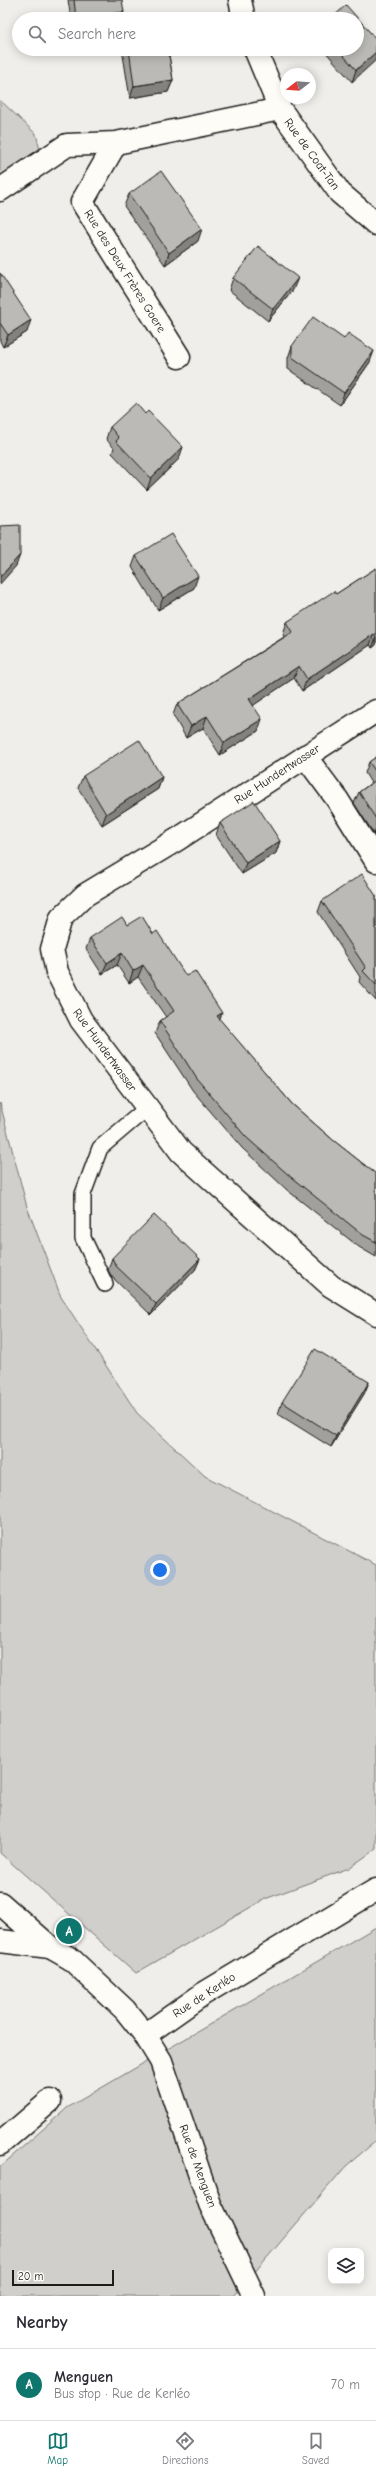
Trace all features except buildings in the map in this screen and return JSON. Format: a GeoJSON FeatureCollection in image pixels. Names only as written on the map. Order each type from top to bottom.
{"type":"FeatureCollection","features":[{"type":"Feature","properties":{"kind":"street"},"geometry":{"type":"LineString","coordinates":[[240,0],[243,12]]}},
{"type":"Feature","properties":{"kind":"street","name":"Rue de Coat-Tan"},"geometry":{"type":"LineString","coordinates":[[258,56],[280,109],[340,193],[376,224]]}},
{"type":"Feature","properties":{"kind":"street"},"geometry":{"type":"LineString","coordinates":[[0,190],[67,145],[116,143],[280,109]]}},
{"type":"Feature","properties":{"kind":"street","name":"Rue des Deux Frères Goere"},"geometry":{"type":"LineString","coordinates":[[116,143],[82,202],[179,356]]}},
{"type":"Feature","properties":{"kind":"street","name":"Rue Hundertwasser"},"geometry":{"type":"LineString","coordinates":[[376,710],[178,839],[85,895],[61,918],[52,949],[56,972],[81,1020],[181,1152],[331,1286],[376,1314]]}},
{"type":"Feature","properties":{"kind":"street"},"geometry":{"type":"LineString","coordinates":[[305,756],[337,799],[376,860]]}},
{"type":"Feature","properties":{"kind":"street","name":"Rue de Kerléo"},"geometry":{"type":"LineString","coordinates":[[146,2035],[203,1994],[376,1890]]}},
{"type":"Feature","properties":{"kind":"street"},"geometry":{"type":"LineString","coordinates":[[0,1903],[50,1947],[71,1959],[125,2010],[146,2035]]}},
{"type":"Feature","properties":{"kind":"street"},"geometry":{"type":"LineString","coordinates":[[0,1941],[50,1947]]}},
{"type":"Feature","properties":{"kind":"street","name":"Rue de Menguen"},"geometry":{"type":"LineString","coordinates":[[146,2035],[161,2061],[210,2204],[254,2296]]}},
{"type":"Feature","properties":{"kind":"street"},"geometry":{"type":"LineString","coordinates":[[0,2144],[50,2101]]}},
{"type":"Feature","properties":{"kind":"lane"},"geometry":{"type":"LineString","coordinates":[[105,1284],[83,1238],[83,1194],[100,1148],[147,1108]]}},
{"type":"Feature","properties":{"kind":"shaded area"},"geometry":{"type":"Polygon","coordinates":[[[0,100],[36,134],[40,150],[0,177],[0,100]]]}},
{"type":"Feature","properties":{"kind":"shaded area"},"geometry":{"type":"Polygon","coordinates":[[[0,1103],[27,1207],[61,1297],[137,1413],[205,1476],[376,1565],[376,1849],[349,1868],[265,1899],[136,1973],[0,1853],[0,1103]]]}},
{"type":"Feature","properties":{"kind":"shaded area"},"geometry":{"type":"Polygon","coordinates":[[[376,1927],[376,2141],[346,2166],[234,2296],[0,2296],[0,2167],[67,2108],[376,1927]]]}},
{"type":"Feature","properties":{"kind":"place","name":"Menguen"},"geometry":{"type":"Point","coordinates":[69,1931]}}]}
